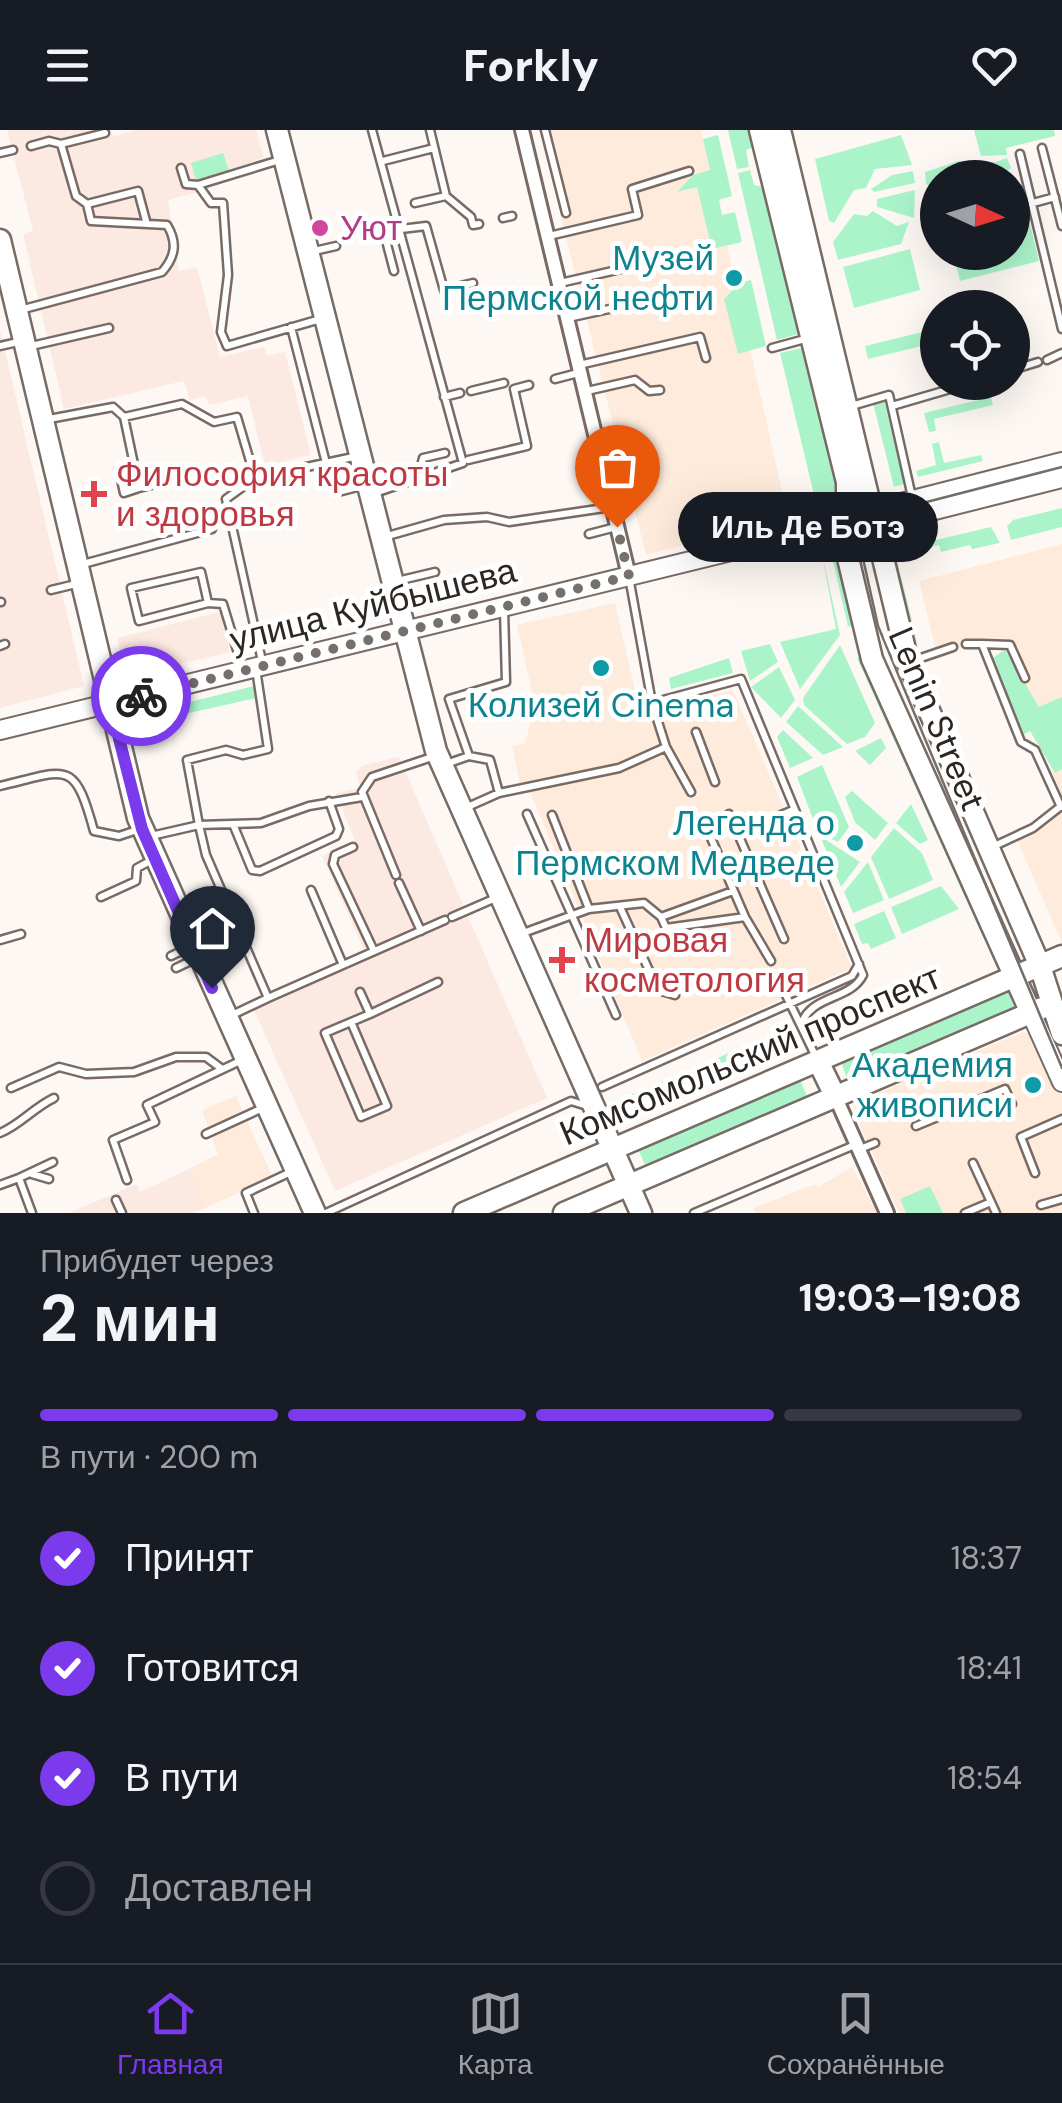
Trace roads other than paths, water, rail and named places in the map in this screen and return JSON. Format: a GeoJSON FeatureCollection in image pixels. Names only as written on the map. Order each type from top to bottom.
{"type":"FeatureCollection","features":[{"type":"Feature","properties":{"kind":"main road"},"geometry":{"type":"LineString","coordinates":[[277,130],[391,583],[440,760],[641,1213]]}},
{"type":"Feature","properties":{"kind":"main road","name":"Lenin Street"},"geometry":{"type":"LineString","coordinates":[[760,130],[846,482],[869,524]]}},
{"type":"Feature","properties":{"kind":"main road","name":"Lenin Street"},"geometry":{"type":"LineString","coordinates":[[780,130],[847,407],[869,524],[908,662],[1057,1001],[1062,1034]]}},
{"type":"Feature","properties":{"kind":"main road"},"geometry":{"type":"LineString","coordinates":[[0,240],[143,833],[315,1213]]}},
{"type":"Feature","properties":{"kind":"main road","name":"улица Куйбышева"},"geometry":{"type":"LineString","coordinates":[[869,524],[912,497],[1062,462]]}},
{"type":"Feature","properties":{"kind":"main road","name":"улица Куйбышева"},"geometry":{"type":"LineString","coordinates":[[0,730],[820,530],[869,524],[1062,478]]}},
{"type":"Feature","properties":{"kind":"main road","name":"Lenin Street"},"geometry":{"type":"LineString","coordinates":[[869,524],[848,560],[872,659],[1062,1082]]}},
{"type":"Feature","properties":{"kind":"main road","name":"Комсомольский проспект"},"geometry":{"type":"LineString","coordinates":[[464,1213],[1062,956]]}},
{"type":"Feature","properties":{"kind":"main road","name":"Комсомольский проспект"},"geometry":{"type":"LineString","coordinates":[[564,1213],[1057,1001]]}},
{"type":"Feature","properties":{"kind":"main road"},"geometry":{"type":"LineString","coordinates":[[818,1061],[836,1098]]}},
{"type":"Feature","properties":{"kind":"street"},"geometry":{"type":"LineString","coordinates":[[522,130],[629,576]]}},
{"type":"Feature","properties":{"kind":"street"},"geometry":{"type":"LineString","coordinates":[[836,1098],[887,1213]]}},
{"type":"Feature","properties":{"kind":"lane"},"geometry":{"type":"LineString","coordinates":[[342,491],[368,490],[418,479],[427,471],[462,462],[372,130]]}},
{"type":"Feature","properties":{"kind":"lane"},"geometry":{"type":"LineString","coordinates":[[430,130],[446,196],[471,217],[473,225],[479,224]]}},
{"type":"Feature","properties":{"kind":"lane"},"geometry":{"type":"LineString","coordinates":[[545,130],[566,213]]}},
{"type":"Feature","properties":{"kind":"lane"},"geometry":{"type":"LineString","coordinates":[[31,146],[105,134]]}},
{"type":"Feature","properties":{"kind":"lane"},"geometry":{"type":"LineString","coordinates":[[17,310],[162,272],[172,260],[171,232],[160,222],[91,221],[86,204],[76,196],[61,144]]}},
{"type":"Feature","properties":{"kind":"lane"},"geometry":{"type":"LineString","coordinates":[[383,160],[434,148]]}},
{"type":"Feature","properties":{"kind":"lane"},"geometry":{"type":"LineString","coordinates":[[1042,148],[1062,226]]}},
{"type":"Feature","properties":{"kind":"lane"},"geometry":{"type":"LineString","coordinates":[[0,154],[13,150]]}},
{"type":"Feature","properties":{"kind":"lane"},"geometry":{"type":"LineString","coordinates":[[1020,154],[1062,329]]}},
{"type":"Feature","properties":{"kind":"lane"},"geometry":{"type":"LineString","coordinates":[[180,168],[186,184],[198,185],[284,159]]}},
{"type":"Feature","properties":{"kind":"lane"},"geometry":{"type":"LineString","coordinates":[[547,236],[638,215],[632,190],[689,171]]}},
{"type":"Feature","properties":{"kind":"lane"},"geometry":{"type":"LineString","coordinates":[[198,185],[211,203],[223,202],[228,276],[221,332],[227,346],[325,318]]}},
{"type":"Feature","properties":{"kind":"lane"},"geometry":{"type":"LineString","coordinates":[[86,204],[138,191],[146,221]]}},
{"type":"Feature","properties":{"kind":"lane"},"geometry":{"type":"LineString","coordinates":[[415,204],[446,196]]}},
{"type":"Feature","properties":{"kind":"lane"},"geometry":{"type":"LineString","coordinates":[[1032,203],[1055,197]]}},
{"type":"Feature","properties":{"kind":"lane"},"geometry":{"type":"LineString","coordinates":[[401,230],[426,226],[444,290],[473,282]]}},
{"type":"Feature","properties":{"kind":"lane"},"geometry":{"type":"LineString","coordinates":[[368,238],[384,233],[394,272]]}},
{"type":"Feature","properties":{"kind":"lane"},"geometry":{"type":"LineString","coordinates":[[308,253],[336,246]]}},
{"type":"Feature","properties":{"kind":"lane"},"geometry":{"type":"LineString","coordinates":[[558,284],[669,258]]}},
{"type":"Feature","properties":{"kind":"lane"},"geometry":{"type":"LineString","coordinates":[[567,319],[678,294]]}},
{"type":"Feature","properties":{"kind":"lane"},"geometry":{"type":"LineString","coordinates":[[291,327],[326,462]]}},
{"type":"Feature","properties":{"kind":"lane"},"geometry":{"type":"LineString","coordinates":[[0,346],[109,328]]}},
{"type":"Feature","properties":{"kind":"lane"},"geometry":{"type":"LineString","coordinates":[[555,378],[700,338],[706,358]]}},
{"type":"Feature","properties":{"kind":"lane"},"geometry":{"type":"LineString","coordinates":[[772,348],[812,338]]}},
{"type":"Feature","properties":{"kind":"lane"},"geometry":{"type":"LineString","coordinates":[[1030,365],[1062,353]]}},
{"type":"Feature","properties":{"kind":"lane"},"geometry":{"type":"LineString","coordinates":[[584,392],[635,380],[649,391],[660,390]]}},
{"type":"Feature","properties":{"kind":"lane"},"geometry":{"type":"LineString","coordinates":[[471,391],[504,383]]}},
{"type":"Feature","properties":{"kind":"lane"},"geometry":{"type":"LineString","coordinates":[[468,460],[527,446],[514,389],[529,385]]}},
{"type":"Feature","properties":{"kind":"lane"},"geometry":{"type":"LineString","coordinates":[[444,397],[460,393]]}},
{"type":"Feature","properties":{"kind":"lane"},"geometry":{"type":"LineString","coordinates":[[847,407],[890,395],[912,497]]}},
{"type":"Feature","properties":{"kind":"lane"},"geometry":{"type":"LineString","coordinates":[[892,406],[920,398]]}},
{"type":"Feature","properties":{"kind":"lane"},"geometry":{"type":"LineString","coordinates":[[124,417],[182,404],[214,422],[237,417],[255,478]]}},
{"type":"Feature","properties":{"kind":"lane"},"geometry":{"type":"LineString","coordinates":[[44,420],[112,407],[124,417],[139,488]]}},
{"type":"Feature","properties":{"kind":"lane"},"geometry":{"type":"LineString","coordinates":[[418,479],[422,458],[445,453]]}},
{"type":"Feature","properties":{"kind":"lane"},"geometry":{"type":"LineString","coordinates":[[268,998],[206,854],[187,760],[226,750],[244,754],[268,749],[226,507],[229,494],[255,478],[359,456]]}},
{"type":"Feature","properties":{"kind":"lane"},"geometry":{"type":"LineString","coordinates":[[118,470],[124,492],[180,478]]}},
{"type":"Feature","properties":{"kind":"lane"},"geometry":{"type":"LineString","coordinates":[[380,538],[444,520],[487,516],[509,522],[612,507]]}},
{"type":"Feature","properties":{"kind":"lane"},"geometry":{"type":"LineString","coordinates":[[589,534],[617,527]]}},
{"type":"Feature","properties":{"kind":"lane"},"geometry":{"type":"LineString","coordinates":[[51,590],[114,552],[212,528]]}},
{"type":"Feature","properties":{"kind":"lane"},"geometry":{"type":"LineString","coordinates":[[208,603],[201,572],[131,588],[139,621],[208,603],[228,609],[254,668]]}},
{"type":"Feature","properties":{"kind":"lane"},"geometry":{"type":"LineString","coordinates":[[391,583],[434,572]]}},
{"type":"Feature","properties":{"kind":"lane"},"geometry":{"type":"LineString","coordinates":[[629,576],[652,703],[666,746],[691,792]]}},
{"type":"Feature","properties":{"kind":"lane"},"geometry":{"type":"LineString","coordinates":[[469,756],[449,698],[506,682],[503,606]]}},
{"type":"Feature","properties":{"kind":"lane"},"geometry":{"type":"LineString","coordinates":[[966,644],[1010,645],[1024,678]]}},
{"type":"Feature","properties":{"kind":"lane"},"geometry":{"type":"LineString","coordinates":[[982,644],[1021,742],[1036,750],[1061,806],[1033,828],[988,849]]}},
{"type":"Feature","properties":{"kind":"lane"},"geometry":{"type":"LineString","coordinates":[[908,662],[954,647]]}},
{"type":"Feature","properties":{"kind":"lane"},"geometry":{"type":"LineString","coordinates":[[652,703],[741,679],[864,976],[858,987],[811,1006],[801,1026]]}},
{"type":"Feature","properties":{"kind":"lane"},"geometry":{"type":"LineString","coordinates":[[686,694],[689,707]]}},
{"type":"Feature","properties":{"kind":"lane"},"geometry":{"type":"LineString","coordinates":[[696,732],[716,782]]}},
{"type":"Feature","properties":{"kind":"lane"},"geometry":{"type":"LineString","coordinates":[[460,810],[498,793],[619,768],[666,746]]}},
{"type":"Feature","properties":{"kind":"lane"},"geometry":{"type":"LineString","coordinates":[[421,931],[362,797],[366,782],[372,777],[469,756],[490,760],[498,793]]}},
{"type":"Feature","properties":{"kind":"lane"},"geometry":{"type":"LineString","coordinates":[[0,786],[56,773],[71,775],[82,786],[94,831],[119,836],[199,825],[262,823],[329,802],[362,797]]}},
{"type":"Feature","properties":{"kind":"lane"},"geometry":{"type":"LineString","coordinates":[[233,824],[252,870],[260,871],[339,833],[329,802]]}},
{"type":"Feature","properties":{"kind":"lane"},"geometry":{"type":"LineString","coordinates":[[781,815],[793,810]]}},
{"type":"Feature","properties":{"kind":"lane"},"geometry":{"type":"LineString","coordinates":[[527,814],[616,1016]]}},
{"type":"Feature","properties":{"kind":"lane"},"geometry":{"type":"LineString","coordinates":[[729,814],[784,938]]}},
{"type":"Feature","properties":{"kind":"lane"},"geometry":{"type":"LineString","coordinates":[[552,815],[589,909]]}},
{"type":"Feature","properties":{"kind":"lane"},"geometry":{"type":"LineString","coordinates":[[705,824],[745,917],[770,961]]}},
{"type":"Feature","properties":{"kind":"lane"},"geometry":{"type":"LineString","coordinates":[[738,834],[754,827]]}},
{"type":"Feature","properties":{"kind":"lane"},"geometry":{"type":"LineString","coordinates":[[353,847],[336,855],[334,864],[374,951]]}},
{"type":"Feature","properties":{"kind":"lane"},"geometry":{"type":"LineString","coordinates":[[101,897],[136,881],[137,868],[154,859]]}},
{"type":"Feature","properties":{"kind":"lane"},"geometry":{"type":"LineString","coordinates":[[311,890],[345,964],[352,971]]}},
{"type":"Feature","properties":{"kind":"lane"},"geometry":{"type":"LineString","coordinates":[[661,917],[733,891]]}},
{"type":"Feature","properties":{"kind":"lane"},"geometry":{"type":"LineString","coordinates":[[226,1018],[499,896]]}},
{"type":"Feature","properties":{"kind":"lane"},"geometry":{"type":"LineString","coordinates":[[517,936],[589,909],[644,903],[661,917],[666,928],[745,917]]}},
{"type":"Feature","properties":{"kind":"lane"},"geometry":{"type":"LineString","coordinates":[[620,908],[658,990],[676,996]]}},
{"type":"Feature","properties":{"kind":"lane"},"geometry":{"type":"LineString","coordinates":[[0,940],[21,934]]}},
{"type":"Feature","properties":{"kind":"lane"},"geometry":{"type":"LineString","coordinates":[[171,956],[196,952]]}},
{"type":"Feature","properties":{"kind":"lane"},"geometry":{"type":"LineString","coordinates":[[176,968],[196,952]]}},
{"type":"Feature","properties":{"kind":"lane"},"geometry":{"type":"LineString","coordinates":[[602,1087],[852,976],[859,964]]}},
{"type":"Feature","properties":{"kind":"lane"},"geometry":{"type":"LineString","coordinates":[[351,1022],[387,1106],[361,1117],[325,1032],[438,982]]}},
{"type":"Feature","properties":{"kind":"lane"},"geometry":{"type":"LineString","coordinates":[[782,987],[818,1061]]}},
{"type":"Feature","properties":{"kind":"lane"},"geometry":{"type":"LineString","coordinates":[[360,992],[370,1014]]}},
{"type":"Feature","properties":{"kind":"lane"},"geometry":{"type":"LineString","coordinates":[[11,1088],[59,1067],[86,1074],[134,1072],[176,1057],[206,1057],[222,1070]]}},
{"type":"Feature","properties":{"kind":"lane"},"geometry":{"type":"LineString","coordinates":[[127,1180],[113,1140],[154,1122],[147,1105],[244,1059]]}},
{"type":"Feature","properties":{"kind":"lane"},"geometry":{"type":"LineString","coordinates":[[916,1126],[1005,1088],[1012,1104]]}},
{"type":"Feature","properties":{"kind":"lane"},"geometry":{"type":"LineString","coordinates":[[0,1133],[15,1127],[27,1111],[54,1098]]}},
{"type":"Feature","properties":{"kind":"lane"},"geometry":{"type":"LineString","coordinates":[[326,1213],[572,1102],[586,1106],[612,1149]]}},
{"type":"Feature","properties":{"kind":"lane"},"geometry":{"type":"LineString","coordinates":[[206,1134],[266,1107]]}},
{"type":"Feature","properties":{"kind":"lane"},"geometry":{"type":"LineString","coordinates":[[1035,1173],[1021,1138],[1062,1119]]}},
{"type":"Feature","properties":{"kind":"lane"},"geometry":{"type":"LineString","coordinates":[[694,1213],[711,1210],[875,1143]]}},
{"type":"Feature","properties":{"kind":"lane"},"geometry":{"type":"LineString","coordinates":[[0,1185],[53,1162]]}},
{"type":"Feature","properties":{"kind":"lane"},"geometry":{"type":"LineString","coordinates":[[974,1163],[996,1213]]}},
{"type":"Feature","properties":{"kind":"lane"},"geometry":{"type":"LineString","coordinates":[[254,1213],[246,1193],[295,1170]]}},
{"type":"Feature","properties":{"kind":"lane"},"geometry":{"type":"LineString","coordinates":[[31,1173],[49,1179]]}},
{"type":"Feature","properties":{"kind":"lane"},"geometry":{"type":"LineString","coordinates":[[19,1178],[32,1213]]}},
{"type":"Feature","properties":{"kind":"lane"},"geometry":{"type":"LineString","coordinates":[[1041,1205],[1062,1199]]}},
{"type":"Feature","properties":{"kind":"lane"},"geometry":{"type":"LineString","coordinates":[[116,1200],[122,1213]]}},
{"type":"Feature","properties":{"kind":"lane"},"geometry":{"type":"LineString","coordinates":[[965,1213],[991,1202]]}},
{"type":"Feature","properties":{"kind":"tram line"},"geometry":{"type":"LineString","coordinates":[[1062,467],[884,513],[866,533],[862,554],[878,626],[1062,1068]]}},
{"type":"Feature","properties":{"kind":"place","name":"Уют"},"geometry":{"type":"Point","coordinates":[320,228]}},
{"type":"Feature","properties":{"kind":"place","name":"Музей Пермской нефти"},"geometry":{"type":"Point","coordinates":[734,278]}},
{"type":"Feature","properties":{"kind":"place","name":"Философия красоты и здоровья"},"geometry":{"type":"Point","coordinates":[94,494]}},
{"type":"Feature","properties":{"kind":"place","name":"Иль Де Ботэ"},"geometry":{"type":"Point","coordinates":[617,527]}},
{"type":"Feature","properties":{"kind":"place","name":"Колизей Cinema"},"geometry":{"type":"Point","coordinates":[601,668]}},
{"type":"Feature","properties":{"kind":"place","name":"Легенда о Пермском Медведе"},"geometry":{"type":"Point","coordinates":[855,843]}},
{"type":"Feature","properties":{"kind":"place","name":"Мировая косметология"},"geometry":{"type":"Point","coordinates":[562,960]}},
{"type":"Feature","properties":{"kind":"place","name":"Академия живописи"},"geometry":{"type":"Point","coordinates":[1033,1085]}}]}
